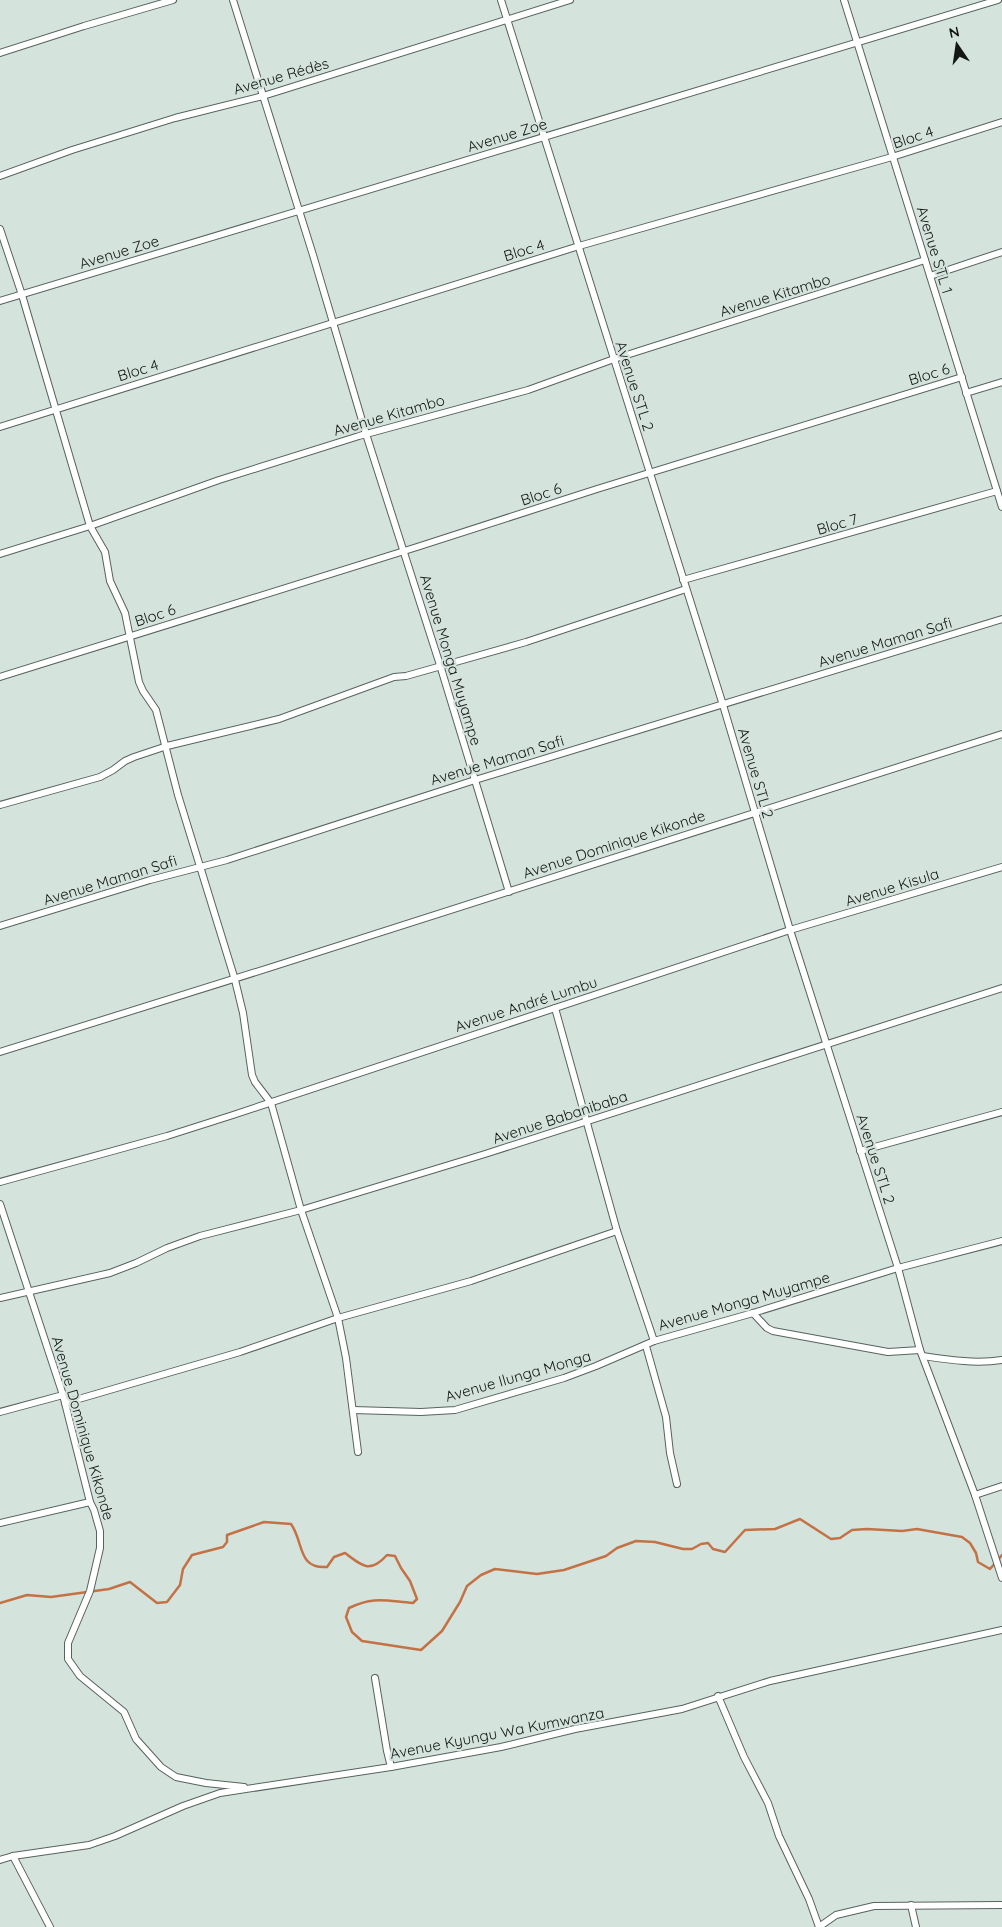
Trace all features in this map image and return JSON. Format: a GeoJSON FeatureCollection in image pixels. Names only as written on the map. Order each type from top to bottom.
{"type":"FeatureCollection","features":[{"type":"Feature","properties":{"kind":"street"},"geometry":{"type":"LineString","coordinates":[[0,53],[173,0]]}},
{"type":"Feature","properties":{"kind":"street","name":"Avenue Monga Muyampe"},"geometry":{"type":"LineString","coordinates":[[233,0],[509,892]]}},
{"type":"Feature","properties":{"kind":"street","name":"Avenue STL 2"},"geometry":{"type":"LineString","coordinates":[[501,0],[723,705],[790,930],[898,1268],[922,1353],[975,1495],[1002,1578]]}},
{"type":"Feature","properties":{"kind":"street","name":"Avenue Rédès"},"geometry":{"type":"LineString","coordinates":[[0,176],[72,150],[175,118],[263,96],[570,0]]}},
{"type":"Feature","properties":{"kind":"street","name":"Avenue STL 1"},"geometry":{"type":"LineString","coordinates":[[844,0],[1002,506]]}},
{"type":"Feature","properties":{"kind":"street","name":"Avenue Zoe"},"geometry":{"type":"LineString","coordinates":[[0,301],[998,0]]}},
{"type":"Feature","properties":{"kind":"street","name":"Bloc 4"},"geometry":{"type":"LineString","coordinates":[[0,427],[579,246],[892,156],[1002,122]]}},
{"type":"Feature","properties":{"kind":"street"},"geometry":{"type":"LineString","coordinates":[[0,229],[22,295],[90,526],[104,552],[110,581],[125,613],[140,682],[143,691],[156,710],[167,746],[173,780],[235,980],[243,1013],[252,1075],[271,1103],[301,1210],[338,1318],[346,1358],[358,1452]]}},
{"type":"Feature","properties":{"kind":"street"},"geometry":{"type":"LineString","coordinates":[[930,276],[1002,252]]}},
{"type":"Feature","properties":{"kind":"street","name":"Avenue Kitambo"},"geometry":{"type":"LineString","coordinates":[[0,554],[90,526],[219,480],[366,434],[528,390],[614,359],[925,260]]}},
{"type":"Feature","properties":{"kind":"street","name":"Bloc 6"},"geometry":{"type":"LineString","coordinates":[[0,677],[962,377]]}},
{"type":"Feature","properties":{"kind":"street"},"geometry":{"type":"LineString","coordinates":[[966,394],[1002,382]]}},
{"type":"Feature","properties":{"kind":"street","name":"Bloc 7"},"geometry":{"type":"LineString","coordinates":[[683,580],[997,491]]}},
{"type":"Feature","properties":{"kind":"street"},"geometry":{"type":"LineString","coordinates":[[0,805],[100,777],[125,761],[167,746],[279,719],[394,676],[406,676],[526,642],[686,589]]}},
{"type":"Feature","properties":{"kind":"street","name":"Avenue Maman Safi"},"geometry":{"type":"LineString","coordinates":[[0,926],[96,896],[226,860],[474,780],[1002,619]]}},
{"type":"Feature","properties":{"kind":"street","name":"Avenue Dominique Kikonde"},"geometry":{"type":"LineString","coordinates":[[0,1052],[235,980],[1002,734]]}},
{"type":"Feature","properties":{"kind":"street","name":"Avenue Kisula"},"geometry":{"type":"LineString","coordinates":[[790,930],[1002,867]]}},
{"type":"Feature","properties":{"kind":"street","name":"Avenue André Lumbu"},"geometry":{"type":"LineString","coordinates":[[0,1182],[167,1136],[271,1103],[790,930]]}},
{"type":"Feature","properties":{"kind":"street","name":"Avenue Babanibaba"},"geometry":{"type":"LineString","coordinates":[[0,1298],[110,1272],[200,1236],[301,1210],[1002,988]]}},
{"type":"Feature","properties":{"kind":"street","name":"Avenue Monga Muyampe"},"geometry":{"type":"LineString","coordinates":[[555,1008],[617,1231],[654,1341],[754,1313],[898,1268],[1002,1240]]}},
{"type":"Feature","properties":{"kind":"street"},"geometry":{"type":"LineString","coordinates":[[860,1151],[1002,1112]]}},
{"type":"Feature","properties":{"kind":"street","name":"Avenue Dominique Kikonde"},"geometry":{"type":"LineString","coordinates":[[0,1204],[63,1395],[90,1502],[100,1531],[100,1548],[90,1591],[68,1643],[68,1659],[80,1676],[124,1712],[136,1739],[161,1767],[176,1778],[254,1788]]}},
{"type":"Feature","properties":{"kind":"street"},"geometry":{"type":"LineString","coordinates":[[65,1403],[240,1352],[338,1318],[471,1281],[617,1231]]}},
{"type":"Feature","properties":{"kind":"street"},"geometry":{"type":"LineString","coordinates":[[754,1313],[773,1332],[888,1352],[922,1353],[971,1362],[1002,1360]]}},
{"type":"Feature","properties":{"kind":"street","name":"Avenue Ilunga Monga"},"geometry":{"type":"LineString","coordinates":[[353,1410],[402,1412],[455,1410],[564,1378],[646,1346],[654,1341]]}},
{"type":"Feature","properties":{"kind":"street"},"geometry":{"type":"LineString","coordinates":[[646,1346],[666,1417],[670,1453],[677,1484]]}},
{"type":"Feature","properties":{"kind":"street"},"geometry":{"type":"LineString","coordinates":[[0,1412],[63,1395]]}},
{"type":"Feature","properties":{"kind":"street"},"geometry":{"type":"LineString","coordinates":[[975,1495],[1002,1486]]}},
{"type":"Feature","properties":{"kind":"street"},"geometry":{"type":"LineString","coordinates":[[0,1523],[90,1502]]}},
{"type":"Feature","properties":{"kind":"street","name":"Avenue Kyungu Wa Kumwanza"},"geometry":{"type":"LineString","coordinates":[[0,1860],[13,1856],[89,1845],[115,1836],[202,1798],[220,1793],[391,1767],[500,1747],[682,1708],[770,1681],[1002,1630]]}},
{"type":"Feature","properties":{"kind":"street"},"geometry":{"type":"LineString","coordinates":[[375,1678],[386,1751],[391,1767]]}},
{"type":"Feature","properties":{"kind":"street"},"geometry":{"type":"LineString","coordinates":[[718,1696],[744,1757],[768,1804],[779,1836],[809,1899],[819,1927],[836,1915],[874,1906],[1002,1906]]}},
{"type":"Feature","properties":{"kind":"street"},"geometry":{"type":"LineString","coordinates":[[13,1856],[50,1927]]}},
{"type":"Feature","properties":{"kind":"street"},"geometry":{"type":"LineString","coordinates":[[911,1906],[916,1927]]}},
{"type":"Feature","properties":{"kind":"waterway"},"geometry":{"type":"LineString","coordinates":[[0,1603],[27,1595],[51,1597],[109,1589],[130,1582],[157,1603],[167,1602],[180,1585],[183,1569],[192,1555],[223,1547],[227,1542],[227,1535],[264,1522],[291,1524],[306,1559],[311,1564],[317,1566],[327,1567],[334,1557],[345,1553],[366,1566],[376,1565],[387,1555],[395,1556],[410,1581],[417,1599],[413,1603],[380,1600],[358,1604],[349,1608],[346,1617],[352,1632],[362,1641],[421,1650],[442,1631],[460,1602],[467,1586],[481,1575],[495,1569],[537,1574],[564,1570],[606,1556],[617,1548],[636,1541],[655,1542],[683,1549],[692,1549],[701,1544],[708,1543],[713,1549],[725,1552],[745,1530],[775,1529],[800,1519],[831,1539],[840,1538],[852,1530],[867,1529],[902,1531],[917,1529],[962,1537],[970,1543],[976,1553],[978,1562],[990,1569],[1002,1555]]}}]}
